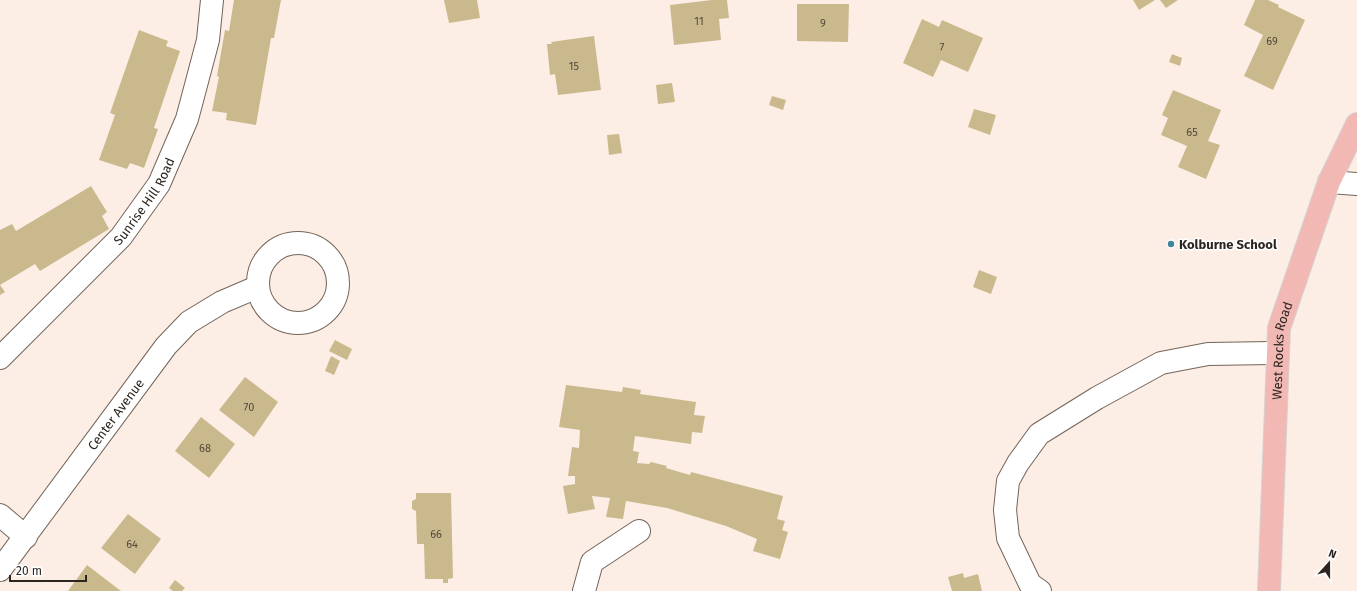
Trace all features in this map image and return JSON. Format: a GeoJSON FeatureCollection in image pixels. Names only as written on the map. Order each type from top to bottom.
{"type":"FeatureCollection","features":[{"type":"Feature","properties":{"kind":"main road","name":"West Rocks Road"},"geometry":{"type":"LineString","coordinates":[[1269,591],[1279,328],[1329,182],[1357,124]]}},
{"type":"Feature","properties":{"kind":"street","name":"Sunrise Hill Road"},"geometry":{"type":"LineString","coordinates":[[0,358],[121,237],[159,184],[187,119],[208,40],[212,0]]}},
{"type":"Feature","properties":{"kind":"street"},"geometry":{"type":"LineString","coordinates":[[1329,182],[1357,184]]}},
{"type":"Feature","properties":{"kind":"street","name":"Center Avenue"},"geometry":{"type":"LineString","coordinates":[[0,570],[26,537],[166,346],[189,322],[222,302],[257,287]]}},
{"type":"Feature","properties":{"kind":"street"},"geometry":{"type":"LineString","coordinates":[[1040,591],[1030,584],[1008,538],[1005,510],[1008,481],[1018,464],[1040,434],[1097,398],[1161,363],[1208,354],[1278,353]]}},
{"type":"Feature","properties":{"kind":"street"},"geometry":{"type":"LineString","coordinates":[[0,515],[26,537]]}},
{"type":"Feature","properties":{"kind":"street"},"geometry":{"type":"LineString","coordinates":[[584,591],[592,562],[639,531]]}},
{"type":"Feature","properties":{"kind":"building"},"geometry":{"type":"Polygon","coordinates":[[[234,0],[281,0],[274,38],[271,38],[256,125],[226,120],[227,113],[212,111],[219,77],[217,76],[225,30],[229,31],[234,0]]]}},
{"type":"Feature","properties":{"kind":"building"},"geometry":{"type":"Polygon","coordinates":[[[444,0],[477,0],[480,18],[449,23],[444,0]]]}},
{"type":"Feature","properties":{"kind":"building"},"geometry":{"type":"Polygon","coordinates":[[[712,0],[727,0],[729,18],[719,19],[721,40],[674,45],[670,5],[712,0]]]}},
{"type":"Feature","properties":{"kind":"building"},"geometry":{"type":"Polygon","coordinates":[[[1133,0],[1155,0],[1139,10],[1133,0]]]}},
{"type":"Feature","properties":{"kind":"building"},"geometry":{"type":"Polygon","coordinates":[[[1160,0],[1178,0],[1166,8],[1160,0]]]}},
{"type":"Feature","properties":{"kind":"building"},"geometry":{"type":"Polygon","coordinates":[[[1255,0],[1268,0],[1279,5],[1278,7],[1305,20],[1273,90],[1244,76],[1263,35],[1244,25],[1255,0]]]}},
{"type":"Feature","properties":{"kind":"building"},"geometry":{"type":"Polygon","coordinates":[[[797,4],[849,4],[848,42],[797,41],[797,4]]]}},
{"type":"Feature","properties":{"kind":"building"},"geometry":{"type":"Polygon","coordinates":[[[922,19],[939,27],[942,20],[983,38],[968,72],[941,60],[933,77],[903,63],[922,19]]]}},
{"type":"Feature","properties":{"kind":"building"},"geometry":{"type":"Polygon","coordinates":[[[139,30],[168,41],[166,46],[180,51],[154,128],[158,129],[144,168],[130,163],[127,169],[99,160],[115,115],[110,113],[139,30]]]}},
{"type":"Feature","properties":{"kind":"building"},"geometry":{"type":"Polygon","coordinates":[[[594,36],[601,90],[558,95],[555,74],[550,75],[547,44],[552,44],[551,42],[594,36]]]}},
{"type":"Feature","properties":{"kind":"building"},"geometry":{"type":"Polygon","coordinates":[[[1172,54],[1182,58],[1180,66],[1169,62],[1172,54]]]}},
{"type":"Feature","properties":{"kind":"building"},"geometry":{"type":"Polygon","coordinates":[[[672,83],[675,102],[658,104],[656,85],[672,83]]]}},
{"type":"Feature","properties":{"kind":"building"},"geometry":{"type":"Polygon","coordinates":[[[1173,90],[1221,110],[1208,141],[1220,145],[1206,179],[1178,167],[1187,146],[1161,135],[1168,118],[1162,115],[1173,90]]]}},
{"type":"Feature","properties":{"kind":"building"},"geometry":{"type":"Polygon","coordinates":[[[772,96],[786,100],[783,110],[769,105],[772,96]]]}},
{"type":"Feature","properties":{"kind":"building"},"geometry":{"type":"Polygon","coordinates":[[[974,109],[996,115],[990,135],[968,127],[974,109]]]}},
{"type":"Feature","properties":{"kind":"building"},"geometry":{"type":"Polygon","coordinates":[[[619,134],[622,153],[609,155],[607,135],[619,134]]]}},
{"type":"Feature","properties":{"kind":"building"},"geometry":{"type":"Polygon","coordinates":[[[91,186],[107,212],[102,216],[109,229],[40,271],[35,264],[0,285],[0,230],[12,224],[16,231],[91,186]]]}},
{"type":"Feature","properties":{"kind":"building"},"geometry":{"type":"Polygon","coordinates":[[[979,270],[997,277],[991,294],[973,287],[979,270]]]}},
{"type":"Feature","properties":{"kind":"building"},"geometry":{"type":"Polygon","coordinates":[[[0,285],[5,292],[0,295],[0,285]]]}},
{"type":"Feature","properties":{"kind":"building"},"geometry":{"type":"Polygon","coordinates":[[[335,340],[352,349],[347,360],[329,351],[335,340]]]}},
{"type":"Feature","properties":{"kind":"building"},"geometry":{"type":"Polygon","coordinates":[[[331,356],[340,361],[334,375],[325,371],[331,356]]]}},
{"type":"Feature","properties":{"kind":"building"},"geometry":{"type":"Polygon","coordinates":[[[245,377],[278,402],[254,437],[219,410],[245,377]]]}},
{"type":"Feature","properties":{"kind":"building"},"geometry":{"type":"Polygon","coordinates":[[[566,385],[622,392],[623,387],[641,390],[640,394],[696,402],[694,415],[705,416],[702,433],[692,432],[691,444],[635,436],[633,451],[639,452],[637,463],[649,464],[651,462],[667,466],[666,468],[690,475],[691,472],[783,496],[777,519],[785,521],[782,530],[788,532],[780,559],[753,551],[757,539],[726,526],[667,508],[626,501],[623,519],[606,517],[610,498],[592,496],[595,509],[568,514],[563,486],[575,484],[575,476],[568,476],[572,447],[579,448],[580,430],[559,427],[566,385]]]}},
{"type":"Feature","properties":{"kind":"building"},"geometry":{"type":"Polygon","coordinates":[[[201,417],[235,444],[209,478],[175,451],[201,417]]]}},
{"type":"Feature","properties":{"kind":"building"},"geometry":{"type":"Polygon","coordinates":[[[416,493],[451,493],[453,578],[448,579],[448,583],[443,583],[443,579],[425,579],[424,544],[417,544],[416,511],[412,509],[412,501],[416,499],[416,493]]]}},
{"type":"Feature","properties":{"kind":"building"},"geometry":{"type":"Polygon","coordinates":[[[128,514],[161,539],[135,574],[101,548],[128,514]]]}},
{"type":"Feature","properties":{"kind":"building"},"geometry":{"type":"Polygon","coordinates":[[[87,565],[121,591],[68,591],[87,565]]]}},
{"type":"Feature","properties":{"kind":"building"},"geometry":{"type":"Polygon","coordinates":[[[963,573],[964,578],[978,574],[982,591],[952,591],[948,577],[963,573]]]}},
{"type":"Feature","properties":{"kind":"building"},"geometry":{"type":"Polygon","coordinates":[[[175,580],[185,588],[182,591],[173,591],[169,588],[175,580]]]}},
{"type":"Feature","properties":{"kind":"place","name":"Kolburne School"},"geometry":{"type":"Point","coordinates":[1171,244]}}]}
